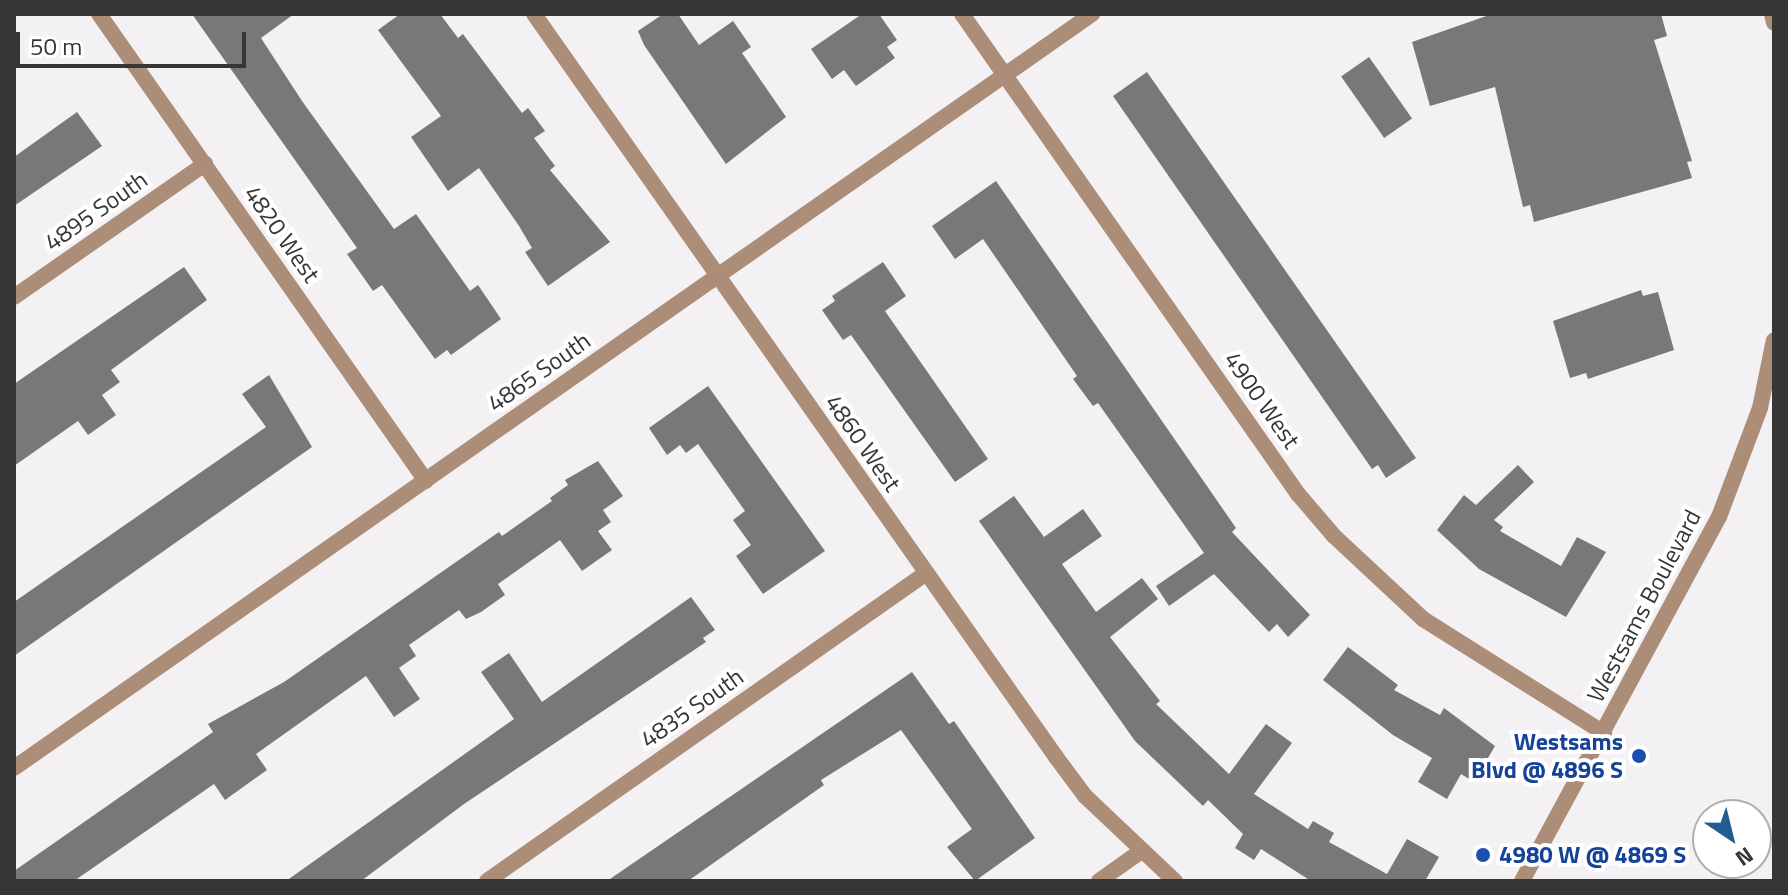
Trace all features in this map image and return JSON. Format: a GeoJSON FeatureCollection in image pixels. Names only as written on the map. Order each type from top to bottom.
{"type":"FeatureCollection","features":[{"type":"Feature","properties":{"kind":"street","name":"4820 West"},"geometry":{"type":"LineString","coordinates":[[99,14],[426,481]]}},
{"type":"Feature","properties":{"kind":"street","name":"4860 West"},"geometry":{"type":"LineString","coordinates":[[534,14],[925,574],[1085,796],[1140,852],[1175,881]]}},
{"type":"Feature","properties":{"kind":"street","name":"4900 West"},"geometry":{"type":"LineString","coordinates":[[962,14],[1298,494],[1334,536],[1423,619],[1604,733]]}},
{"type":"Feature","properties":{"kind":"street","name":"4865 South"},"geometry":{"type":"LineString","coordinates":[[14,768],[1092,14]]}},
{"type":"Feature","properties":{"kind":"street"},"geometry":{"type":"LineString","coordinates":[[1772,14],[1774,23]]}},
{"type":"Feature","properties":{"kind":"street","name":"4895 South"},"geometry":{"type":"LineString","coordinates":[[14,297],[205,164]]}},
{"type":"Feature","properties":{"kind":"street","name":"Westsams Boulevard"},"geometry":{"type":"LineString","coordinates":[[1522,881],[1719,517],[1760,408],[1774,340]]}},
{"type":"Feature","properties":{"kind":"street","name":"4835 South"},"geometry":{"type":"LineString","coordinates":[[487,881],[925,574]]}},
{"type":"Feature","properties":{"kind":"street"},"geometry":{"type":"LineString","coordinates":[[1099,881],[1140,852]]}},
{"type":"Feature","properties":{"kind":"building"},"geometry":{"type":"Polygon","coordinates":[[[192,14],[294,14],[261,38],[302,101],[394,229],[416,214],[470,291],[478,285],[501,319],[451,355],[447,350],[435,359],[382,285],[373,291],[347,254],[357,248],[192,14]]]}},
{"type":"Feature","properties":{"kind":"building"},"geometry":{"type":"Polygon","coordinates":[[[400,14],[440,14],[458,38],[463,34],[522,113],[528,108],[545,131],[534,138],[555,166],[550,170],[610,242],[548,286],[525,252],[532,248],[479,168],[448,191],[411,137],[441,116],[378,30],[400,14]]]}},
{"type":"Feature","properties":{"kind":"building"},"geometry":{"type":"Polygon","coordinates":[[[663,14],[678,14],[699,45],[733,21],[751,47],[742,53],[786,117],[726,164],[644,45],[638,31],[663,14]]]}},
{"type":"Feature","properties":{"kind":"building"},"geometry":{"type":"Polygon","coordinates":[[[862,14],[879,14],[897,40],[887,47],[895,58],[856,86],[844,70],[832,79],[811,49],[862,14]]]}},
{"type":"Feature","properties":{"kind":"building"},"geometry":{"type":"Polygon","coordinates":[[[1492,14],[1661,14],[1667,36],[1654,40],[1692,161],[1687,162],[1692,178],[1534,222],[1530,205],[1523,207],[1495,87],[1430,106],[1412,42],[1492,14]]]}},
{"type":"Feature","properties":{"kind":"building"},"geometry":{"type":"Polygon","coordinates":[[[1369,57],[1412,118],[1384,138],[1341,77],[1369,57]]]}},
{"type":"Feature","properties":{"kind":"building"},"geometry":{"type":"Polygon","coordinates":[[[1147,72],[1416,458],[1386,478],[1378,465],[1372,469],[1113,96],[1147,72]]]}},
{"type":"Feature","properties":{"kind":"building"},"geometry":{"type":"Polygon","coordinates":[[[77,112],[102,146],[14,206],[14,157],[77,112]]]}},
{"type":"Feature","properties":{"kind":"building"},"geometry":{"type":"Polygon","coordinates":[[[996,181],[1236,528],[1232,532],[1310,615],[1288,637],[1277,624],[1269,632],[1214,574],[1169,606],[1156,586],[1204,553],[1098,403],[1093,406],[1073,379],[1077,376],[983,239],[955,259],[932,226],[996,181]]]}},
{"type":"Feature","properties":{"kind":"building"},"geometry":{"type":"Polygon","coordinates":[[[883,262],[906,296],[885,311],[988,459],[955,482],[851,335],[843,340],[822,310],[835,301],[832,296],[883,262]]]}},
{"type":"Feature","properties":{"kind":"building"},"geometry":{"type":"Polygon","coordinates":[[[184,267],[207,300],[111,370],[120,382],[102,395],[116,415],[88,435],[78,421],[14,466],[14,384],[184,267]]]}},
{"type":"Feature","properties":{"kind":"building"},"geometry":{"type":"Polygon","coordinates":[[[1641,290],[1643,296],[1658,292],[1674,350],[1588,379],[1586,373],[1570,378],[1553,321],[1641,290]]]}},
{"type":"Feature","properties":{"kind":"building"},"geometry":{"type":"Polygon","coordinates":[[[269,375],[312,447],[14,656],[14,602],[266,427],[242,394],[269,375]]]}},
{"type":"Feature","properties":{"kind":"building"},"geometry":{"type":"Polygon","coordinates":[[[708,386],[825,551],[763,594],[736,556],[751,545],[733,520],[745,511],[698,444],[686,453],[680,445],[667,455],[649,428],[708,386]]]}},
{"type":"Feature","properties":{"kind":"building"},"geometry":{"type":"Polygon","coordinates":[[[598,461],[623,496],[603,510],[611,522],[598,531],[612,550],[582,571],[560,540],[498,584],[505,595],[481,612],[466,619],[459,610],[409,645],[416,656],[399,668],[420,699],[394,717],[366,676],[256,754],[267,770],[225,800],[214,784],[74,881],[14,881],[14,871],[213,732],[208,724],[284,682],[499,532],[502,536],[552,501],[550,498],[568,485],[565,480],[598,461]]]}},
{"type":"Feature","properties":{"kind":"building"},"geometry":{"type":"Polygon","coordinates":[[[1518,465],[1534,482],[1494,520],[1503,527],[1500,531],[1561,566],[1577,537],[1606,552],[1566,617],[1479,569],[1437,530],[1464,495],[1476,505],[1518,465]]]}},
{"type":"Feature","properties":{"kind":"building"},"geometry":{"type":"Polygon","coordinates":[[[1014,496],[1044,537],[1083,509],[1102,536],[1062,564],[1096,612],[1142,578],[1158,599],[1110,637],[1160,701],[1156,704],[1229,774],[1266,724],[1292,743],[1254,794],[1308,829],[1313,821],[1334,833],[1329,842],[1387,874],[1407,839],[1439,857],[1425,881],[1311,881],[1261,849],[1254,860],[1235,848],[1243,834],[1208,800],[1203,806],[1135,741],[979,521],[1014,496]]]}},
{"type":"Feature","properties":{"kind":"building"},"geometry":{"type":"Polygon","coordinates":[[[691,597],[715,630],[703,638],[706,642],[464,804],[361,881],[286,881],[514,719],[481,672],[509,653],[542,702],[691,597]]]}},
{"type":"Feature","properties":{"kind":"building"},"geometry":{"type":"Polygon","coordinates":[[[1348,647],[1398,685],[1394,690],[1440,715],[1444,708],[1495,746],[1474,782],[1461,774],[1447,799],[1418,782],[1432,758],[1393,735],[1323,680],[1348,647]]]}},
{"type":"Feature","properties":{"kind":"building"},"geometry":{"type":"Polygon","coordinates":[[[912,672],[949,724],[954,721],[1035,838],[975,881],[947,847],[972,829],[901,730],[821,780],[824,785],[688,881],[607,881],[912,672]]]}},
{"type":"Feature","properties":{"kind":"place","name":"Westsams Blvd @ 4896 S"},"geometry":{"type":"Point","coordinates":[1639,756]}},
{"type":"Feature","properties":{"kind":"place","name":"4980 W @ 4869 S"},"geometry":{"type":"Point","coordinates":[1483,855]}}]}
